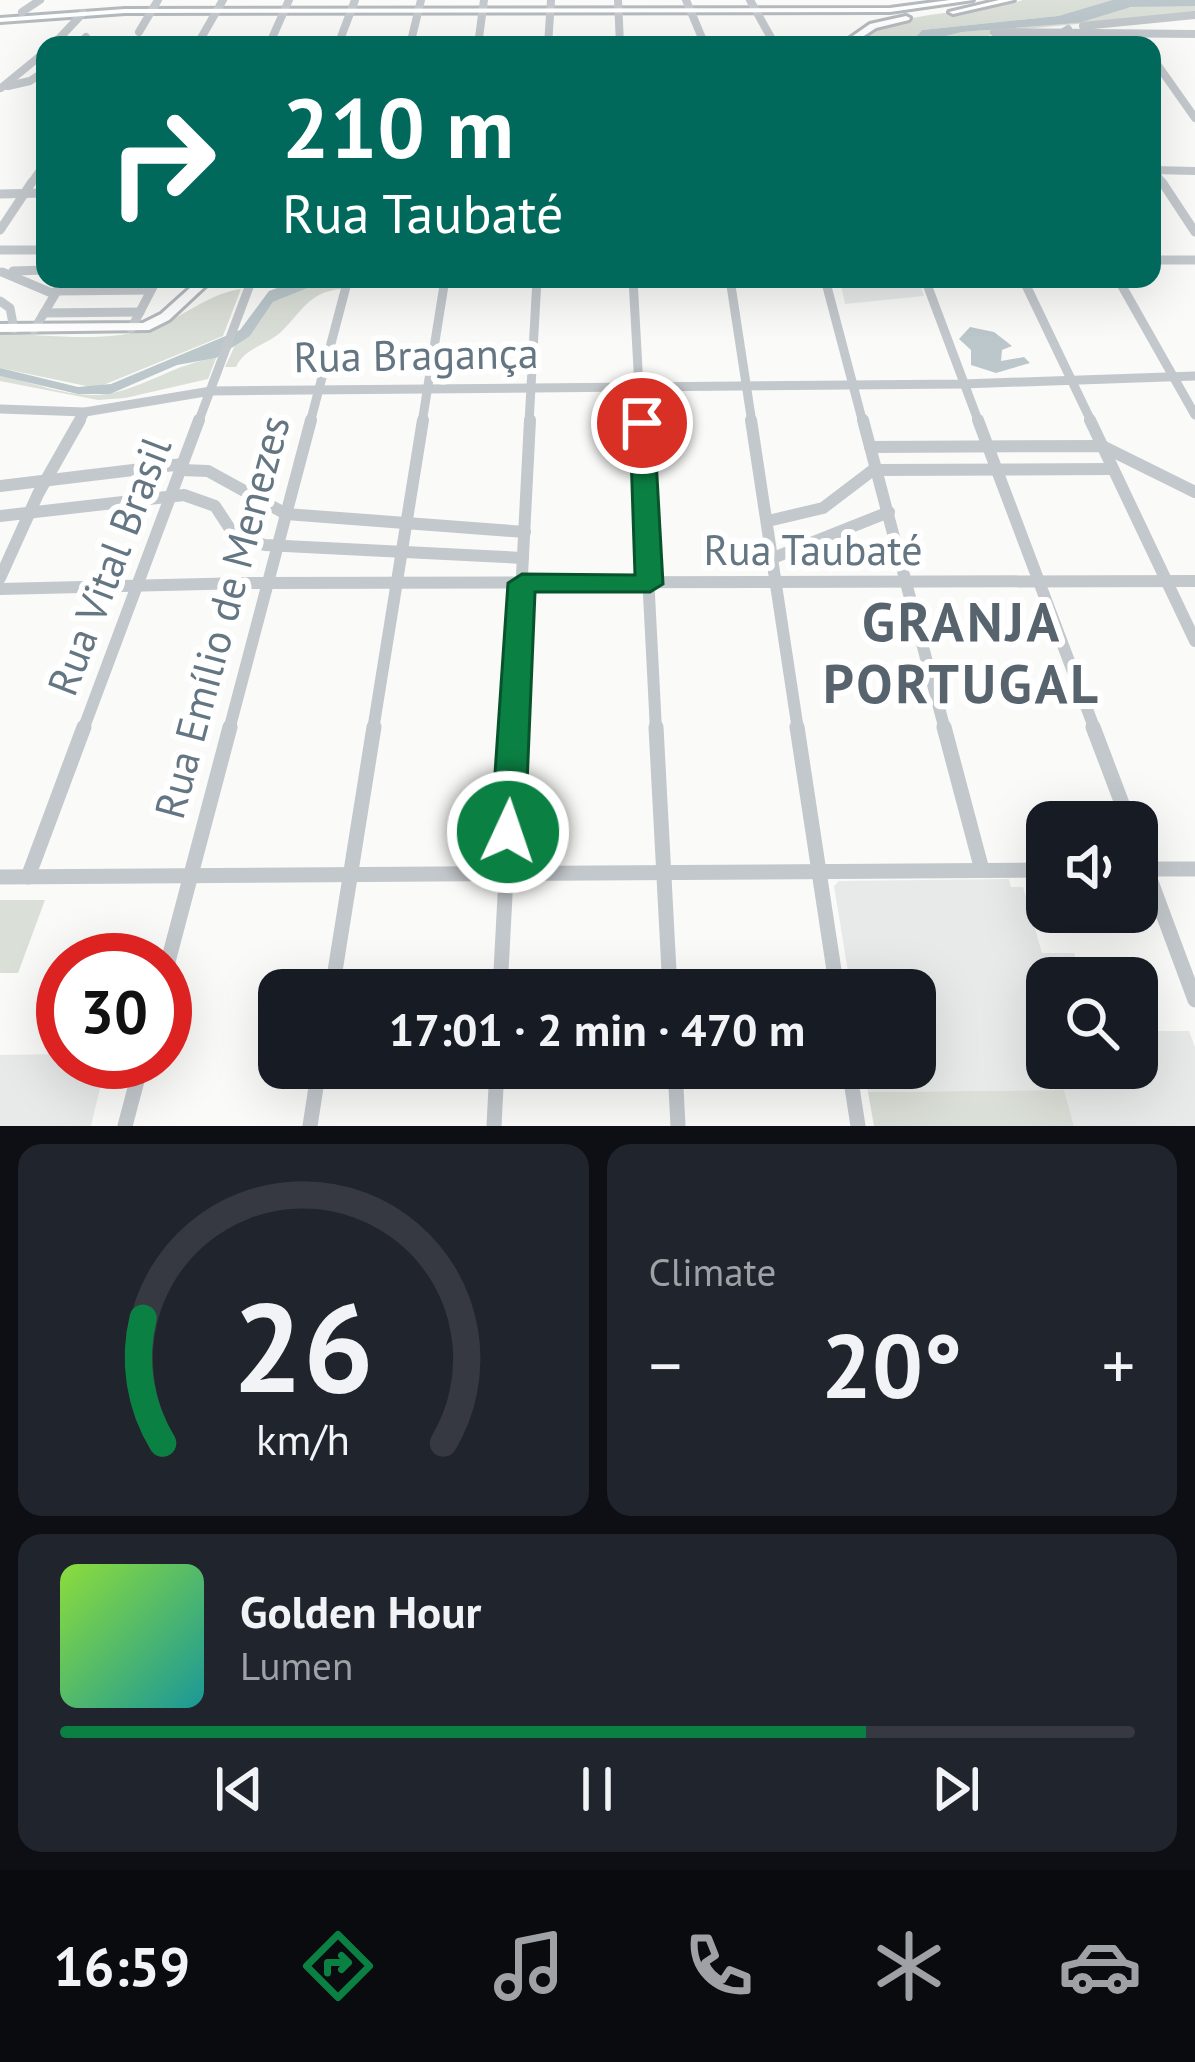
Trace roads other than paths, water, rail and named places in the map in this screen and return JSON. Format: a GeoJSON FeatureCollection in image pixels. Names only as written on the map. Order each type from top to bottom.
{"type":"FeatureCollection","features":[{"type":"Feature","properties":{"kind":"main road"},"geometry":{"type":"LineString","coordinates":[[0,16],[284,11],[353,5],[688,5],[756,10],[973,0],[995,4]]}},
{"type":"Feature","properties":{"kind":"main road"},"geometry":{"type":"LineString","coordinates":[[860,36],[884,22],[1010,0]]}},
{"type":"Feature","properties":{"kind":"main road"},"geometry":{"type":"LineString","coordinates":[[0,16],[98,2]]}},
{"type":"Feature","properties":{"kind":"main road"},"geometry":{"type":"LineString","coordinates":[[7,329],[131,329],[165,317],[197,288]]}},
{"type":"Feature","properties":{"kind":"street"},"geometry":{"type":"LineString","coordinates":[[22,12],[40,0]]}},
{"type":"Feature","properties":{"kind":"street"},"geometry":{"type":"LineString","coordinates":[[139,32],[158,0]]}},
{"type":"Feature","properties":{"kind":"street"},"geometry":{"type":"LineString","coordinates":[[202,36],[223,0]]}},
{"type":"Feature","properties":{"kind":"street"},"geometry":{"type":"LineString","coordinates":[[273,36],[289,0]]}},
{"type":"Feature","properties":{"kind":"street"},"geometry":{"type":"LineString","coordinates":[[750,0],[770,36]]}},
{"type":"Feature","properties":{"kind":"street"},"geometry":{"type":"LineString","coordinates":[[341,36],[353,5]]}},
{"type":"Feature","properties":{"kind":"street"},"geometry":{"type":"LineString","coordinates":[[479,36],[483,5]]}},
{"type":"Feature","properties":{"kind":"street"},"geometry":{"type":"LineString","coordinates":[[688,5],[701,36]]}},
{"type":"Feature","properties":{"kind":"street"},"geometry":{"type":"LineString","coordinates":[[412,36],[419,6]]}},
{"type":"Feature","properties":{"kind":"street"},"geometry":{"type":"LineString","coordinates":[[548,36],[550,6]]}},
{"type":"Feature","properties":{"kind":"street"},"geometry":{"type":"LineString","coordinates":[[618,6],[620,36]]}},
{"type":"Feature","properties":{"kind":"street"},"geometry":{"type":"LineString","coordinates":[[61,36],[83,13]]}},
{"type":"Feature","properties":{"kind":"street"},"geometry":{"type":"LineString","coordinates":[[1183,15],[1195,30]]}},
{"type":"Feature","properties":{"kind":"street"},"geometry":{"type":"LineString","coordinates":[[1018,36],[1195,15]]}},
{"type":"Feature","properties":{"kind":"street"},"geometry":{"type":"LineString","coordinates":[[1061,36],[1069,28]]}},
{"type":"Feature","properties":{"kind":"street"},"geometry":{"type":"LineString","coordinates":[[996,36],[994,32],[1069,28],[1137,35],[1195,30]]}},
{"type":"Feature","properties":{"kind":"street"},"geometry":{"type":"LineString","coordinates":[[0,88],[36,59]]}},
{"type":"Feature","properties":{"kind":"street"},"geometry":{"type":"LineString","coordinates":[[1161,69],[1195,118]]}},
{"type":"Feature","properties":{"kind":"street"},"geometry":{"type":"LineString","coordinates":[[0,88],[36,76]]}},
{"type":"Feature","properties":{"kind":"street"},"geometry":{"type":"LineString","coordinates":[[1161,79],[1168,79]]}},
{"type":"Feature","properties":{"kind":"street"},"geometry":{"type":"LineString","coordinates":[[22,84],[36,89]]}},
{"type":"Feature","properties":{"kind":"street"},"geometry":{"type":"LineString","coordinates":[[1161,169],[1195,171]]}},
{"type":"Feature","properties":{"kind":"street"},"geometry":{"type":"LineString","coordinates":[[0,230],[36,176]]}},
{"type":"Feature","properties":{"kind":"street"},"geometry":{"type":"LineString","coordinates":[[1161,182],[1195,232]]}},
{"type":"Feature","properties":{"kind":"street"},"geometry":{"type":"LineString","coordinates":[[0,194],[36,194]]}},
{"type":"Feature","properties":{"kind":"street"},"geometry":{"type":"LineString","coordinates":[[0,250],[36,250]]}},
{"type":"Feature","properties":{"kind":"street"},"geometry":{"type":"LineString","coordinates":[[1161,257],[1195,260]]}},
{"type":"Feature","properties":{"kind":"street"},"geometry":{"type":"LineString","coordinates":[[1,272],[36,270]]}},
{"type":"Feature","properties":{"kind":"street"},"geometry":{"type":"LineString","coordinates":[[1,272],[36,286]]}},
{"type":"Feature","properties":{"kind":"street"},"geometry":{"type":"LineString","coordinates":[[42,288],[55,293],[117,288]]}},
{"type":"Feature","properties":{"kind":"street"},"geometry":{"type":"LineString","coordinates":[[34,330],[58,288]]}},
{"type":"Feature","properties":{"kind":"street"},"geometry":{"type":"LineString","coordinates":[[131,329],[152,288]]}},
{"type":"Feature","properties":{"kind":"street","name":"Rua Vital Brasil"},"geometry":{"type":"LineString","coordinates":[[28,877],[249,288]]}},
{"type":"Feature","properties":{"kind":"street","name":"Rua Emílio de Menezes"},"geometry":{"type":"LineString","coordinates":[[176,933],[346,288]]}},
{"type":"Feature","properties":{"kind":"street"},"geometry":{"type":"LineString","coordinates":[[336,969],[443,288]]}},
{"type":"Feature","properties":{"kind":"street"},"geometry":{"type":"LineString","coordinates":[[501,969],[537,288]]}},
{"type":"Feature","properties":{"kind":"street"},"geometry":{"type":"LineString","coordinates":[[634,288],[669,969]]}},
{"type":"Feature","properties":{"kind":"street"},"geometry":{"type":"LineString","coordinates":[[731,288],[834,969]]}},
{"type":"Feature","properties":{"kind":"street"},"geometry":{"type":"LineString","coordinates":[[827,288],[982,870]]}},
{"type":"Feature","properties":{"kind":"street"},"geometry":{"type":"LineString","coordinates":[[928,288],[1121,801]]}},
{"type":"Feature","properties":{"kind":"street"},"geometry":{"type":"LineString","coordinates":[[1027,288],[1195,641]]}},
{"type":"Feature","properties":{"kind":"street"},"geometry":{"type":"LineString","coordinates":[[1123,288],[1195,415]]}},
{"type":"Feature","properties":{"kind":"street"},"geometry":{"type":"LineString","coordinates":[[0,301],[10,308],[7,329]]}},
{"type":"Feature","properties":{"kind":"street"},"geometry":{"type":"LineString","coordinates":[[44,313],[140,312]]}},
{"type":"Feature","properties":{"kind":"street","name":"Rua Bragança"},"geometry":{"type":"LineString","coordinates":[[0,409],[85,412],[211,391],[963,384],[1195,376]]}},
{"type":"Feature","properties":{"kind":"street"},"geometry":{"type":"LineString","coordinates":[[0,578],[85,412]]}},
{"type":"Feature","properties":{"kind":"street"},"geometry":{"type":"LineString","coordinates":[[871,447],[1102,446],[1195,492]]}},
{"type":"Feature","properties":{"kind":"street"},"geometry":{"type":"LineString","coordinates":[[0,486],[182,467],[208,471],[286,514],[526,532]]}},
{"type":"Feature","properties":{"kind":"street"},"geometry":{"type":"LineString","coordinates":[[768,521],[823,508],[854,481],[877,470],[1112,469]]}},
{"type":"Feature","properties":{"kind":"street"},"geometry":{"type":"LineString","coordinates":[[0,515],[171,494],[215,506],[236,538],[280,547],[523,558]]}},
{"type":"Feature","properties":{"kind":"street"},"geometry":{"type":"LineString","coordinates":[[773,558],[889,512]]}},
{"type":"Feature","properties":{"kind":"street","name":"Rua Taubaté"},"geometry":{"type":"LineString","coordinates":[[0,589],[1195,581]]}},
{"type":"Feature","properties":{"kind":"street"},"geometry":{"type":"LineString","coordinates":[[1158,869],[1195,869]]}},
{"type":"Feature","properties":{"kind":"street"},"geometry":{"type":"LineString","coordinates":[[0,877],[1026,870]]}},
{"type":"Feature","properties":{"kind":"street"},"geometry":{"type":"LineString","coordinates":[[1158,909],[1195,1000]]}},
{"type":"Feature","properties":{"kind":"street"},"geometry":{"type":"LineString","coordinates":[[125,1126],[135,1089]]}},
{"type":"Feature","properties":{"kind":"street"},"geometry":{"type":"LineString","coordinates":[[310,1126],[316,1089]]}},
{"type":"Feature","properties":{"kind":"street"},"geometry":{"type":"LineString","coordinates":[[494,1126],[496,1089]]}},
{"type":"Feature","properties":{"kind":"street"},"geometry":{"type":"LineString","coordinates":[[676,1089],[678,1126]]}},
{"type":"Feature","properties":{"kind":"street"},"geometry":{"type":"LineString","coordinates":[[852,1089],[857,1126]]}},
{"type":"Feature","properties":{"kind":"district","name":"GRANJA PORTUGAL"},"geometry":{"type":"Point","coordinates":[962,653]}}]}
